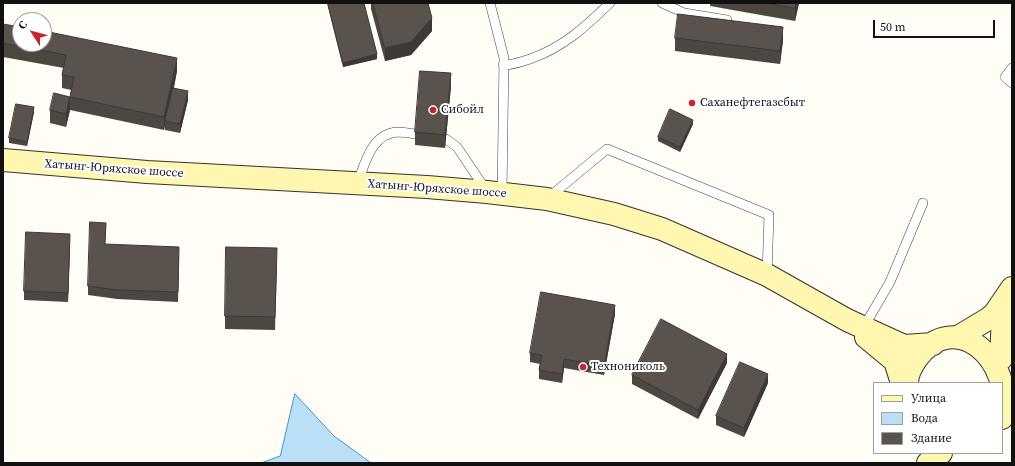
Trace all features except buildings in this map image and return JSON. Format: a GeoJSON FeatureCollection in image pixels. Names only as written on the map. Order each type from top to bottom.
{"type":"FeatureCollection","features":[{"type":"Feature","properties":{"kind":"main road","name":"Хатынг-Юряхское шоссе"},"geometry":{"type":"LineString","coordinates":[[3,160],[147,172],[427,187],[494,192],[547,199],[614,214],[662,230],[767,275],[847,320],[904,346],[933,344]]}},
{"type":"Feature","properties":{"kind":"main road"},"geometry":{"type":"LineString","coordinates":[[958,337],[988,319],[995,313],[1012,289]]}},
{"type":"Feature","properties":{"kind":"main road"},"geometry":{"type":"LineString","coordinates":[[1003,416],[1008,408],[1011,391],[1007,374],[1003,315],[1012,289]]}},
{"type":"Feature","properties":{"kind":"main road","name":"Хатынг-Юряхское шоссе"},"geometry":{"type":"LineString","coordinates":[[847,320],[895,362],[902,382]]}},
{"type":"Feature","properties":{"kind":"main road"},"geometry":{"type":"LineString","coordinates":[[907,382],[912,365],[921,353],[933,344],[945,339],[958,337],[974,340],[989,347],[1007,374]]}},
{"type":"Feature","properties":{"kind":"main road"},"geometry":{"type":"LineString","coordinates":[[928,463],[938,454]]}},
{"type":"Feature","properties":{"kind":"lane"},"geometry":{"type":"LineString","coordinates":[[490,3],[504,58],[494,192]]}},
{"type":"Feature","properties":{"kind":"lane"},"geometry":{"type":"LineString","coordinates":[[503,65],[513,65],[539,56],[567,42],[610,3]]}},
{"type":"Feature","properties":{"kind":"lane"},"geometry":{"type":"LineString","coordinates":[[662,3],[684,13],[738,22]]}},
{"type":"Feature","properties":{"kind":"lane"},"geometry":{"type":"LineString","coordinates":[[1012,68],[1005,77],[1012,83]]}},
{"type":"Feature","properties":{"kind":"lane"},"geometry":{"type":"LineString","coordinates":[[357,184],[372,146],[386,134],[397,132],[415,134]]}},
{"type":"Feature","properties":{"kind":"lane"},"geometry":{"type":"LineString","coordinates":[[446,140],[457,147],[494,192]]}},
{"type":"Feature","properties":{"kind":"lane"},"geometry":{"type":"LineString","coordinates":[[547,199],[607,149],[769,215],[767,275]]}},
{"type":"Feature","properties":{"kind":"lane"},"geometry":{"type":"LineString","coordinates":[[869,330],[869,318],[890,282],[923,203]]}},
{"type":"Feature","properties":{"kind":"water"},"geometry":{"type":"Polygon","coordinates":[[[295,394],[334,436],[371,463],[261,463],[280,456],[295,394]]]}},
{"type":"Feature","properties":{"kind":"place","name":"Саханефтегазсбыт"},"geometry":{"type":"Point","coordinates":[692,103]}},
{"type":"Feature","properties":{"kind":"place","name":"Сибойл"},"geometry":{"type":"Point","coordinates":[433,110]}},
{"type":"Feature","properties":{"kind":"place","name":"Технониколь"},"geometry":{"type":"Point","coordinates":[583,367]}}]}
